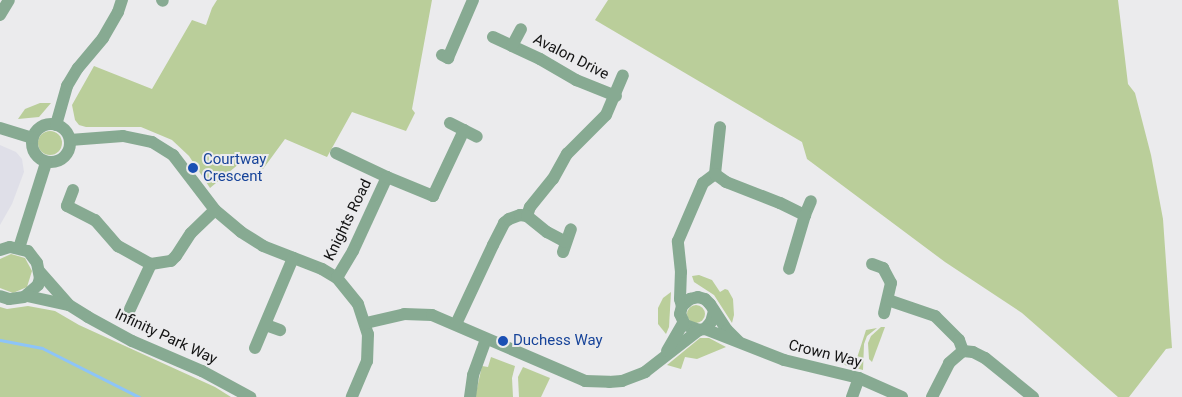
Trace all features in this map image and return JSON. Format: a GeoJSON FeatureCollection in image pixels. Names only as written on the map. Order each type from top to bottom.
{"type":"FeatureCollection","features":[{"type":"Feature","properties":{"kind":"street"},"geometry":{"type":"LineString","coordinates":[[0,15],[9,0]]}},
{"type":"Feature","properties":{"kind":"street"},"geometry":{"type":"LineString","coordinates":[[56,125],[67,86],[78,68],[103,38],[118,12],[122,0]]}},
{"type":"Feature","properties":{"kind":"street"},"geometry":{"type":"LineString","coordinates":[[442,55],[448,58],[473,0]]}},
{"type":"Feature","properties":{"kind":"street","name":"Avalon Drive"},"geometry":{"type":"LineString","coordinates":[[512,46],[521,28]]}},
{"type":"Feature","properties":{"kind":"street","name":"Avalon Drive"},"geometry":{"type":"LineString","coordinates":[[493,37],[576,80],[616,96]]}},
{"type":"Feature","properties":{"kind":"street","name":"Avalon Drive"},"geometry":{"type":"LineString","coordinates":[[527,216],[530,207],[553,179],[567,154],[600,122],[616,96],[623,75]]}},
{"type":"Feature","properties":{"kind":"street"},"geometry":{"type":"LineString","coordinates":[[450,123],[477,137]]}},
{"type":"Feature","properties":{"kind":"street"},"geometry":{"type":"LineString","coordinates":[[50,124],[56,125],[65,131],[70,140],[70,147],[64,158],[52,163],[46,162],[35,156],[31,144],[32,138],[39,128],[50,124]]}},
{"type":"Feature","properties":{"kind":"street"},"geometry":{"type":"LineString","coordinates":[[720,127],[715,174],[726,182],[805,215]]}},
{"type":"Feature","properties":{"kind":"street"},"geometry":{"type":"LineString","coordinates":[[0,128],[32,138]]}},
{"type":"Feature","properties":{"kind":"street","name":"Knights Road"},"geometry":{"type":"LineString","coordinates":[[336,153],[433,196],[464,130]]}},
{"type":"Feature","properties":{"kind":"street"},"geometry":{"type":"LineString","coordinates":[[70,140],[123,136],[152,142],[173,155],[216,210],[251,239],[337,278],[358,304],[366,323],[367,361],[352,397]]}},
{"type":"Feature","properties":{"kind":"street"},"geometry":{"type":"LineString","coordinates":[[0,250],[10,247],[19,248],[46,162]]}},
{"type":"Feature","properties":{"kind":"street","name":"Crown Way"},"geometry":{"type":"LineString","coordinates":[[715,174],[702,183],[681,230],[677,250],[681,272],[680,295],[682,306],[680,314],[683,323],[691,329],[702,330],[739,342],[784,360],[859,378],[902,397]]}},
{"type":"Feature","properties":{"kind":"street","name":"Knights Road"},"geometry":{"type":"LineString","coordinates":[[337,278],[353,251],[387,177]]}},
{"type":"Feature","properties":{"kind":"street"},"geometry":{"type":"LineString","coordinates":[[73,190],[64,212],[95,220],[118,246],[151,264],[171,261],[191,233],[216,210]]}},
{"type":"Feature","properties":{"kind":"street"},"geometry":{"type":"LineString","coordinates":[[790,269],[805,215],[811,201]]}},
{"type":"Feature","properties":{"kind":"street"},"geometry":{"type":"LineString","coordinates":[[456,324],[504,223],[516,216],[527,216],[564,247],[571,228]]}},
{"type":"Feature","properties":{"kind":"street","name":"Infinity Park Way"},"geometry":{"type":"LineString","coordinates":[[19,248],[32,256],[39,271],[70,305],[116,334],[202,371],[250,397]]}},
{"type":"Feature","properties":{"kind":"street"},"geometry":{"type":"LineString","coordinates":[[254,348],[266,325],[293,258]]}},
{"type":"Feature","properties":{"kind":"street"},"geometry":{"type":"LineString","coordinates":[[130,309],[151,264]]}},
{"type":"Feature","properties":{"kind":"street"},"geometry":{"type":"LineString","coordinates":[[872,264],[883,268],[891,283],[886,306],[935,316],[959,340],[963,351]]}},
{"type":"Feature","properties":{"kind":"street"},"geometry":{"type":"LineString","coordinates":[[27,296],[38,285],[39,271]]}},
{"type":"Feature","properties":{"kind":"street","name":"Crown Way"},"geometry":{"type":"LineString","coordinates":[[681,272],[692,292],[708,301],[727,330],[739,342]]}},
{"type":"Feature","properties":{"kind":"street","name":"Infinity Park Way"},"geometry":{"type":"LineString","coordinates":[[0,296],[18,299],[27,296],[70,305]]}},
{"type":"Feature","properties":{"kind":"street"},"geometry":{"type":"LineString","coordinates":[[682,306],[690,299],[698,297]]}},
{"type":"Feature","properties":{"kind":"street"},"geometry":{"type":"LineString","coordinates":[[366,323],[404,314],[432,315],[456,324],[486,340],[585,381],[595,382],[622,381],[650,368],[665,355],[712,322],[714,311]]}},
{"type":"Feature","properties":{"kind":"street"},"geometry":{"type":"LineString","coordinates":[[665,355],[683,323]]}},
{"type":"Feature","properties":{"kind":"street"},"geometry":{"type":"LineString","coordinates":[[266,325],[280,330]]}},
{"type":"Feature","properties":{"kind":"street"},"geometry":{"type":"LineString","coordinates":[[470,397],[472,375],[486,340]]}},
{"type":"Feature","properties":{"kind":"street"},"geometry":{"type":"LineString","coordinates":[[932,397],[949,364],[963,351],[973,352],[985,358],[1033,397]]}},
{"type":"Feature","properties":{"kind":"street"},"geometry":{"type":"LineString","coordinates":[[852,397],[859,378]]}},
{"type":"Feature","properties":{"kind":"shaded area"},"geometry":{"type":"Polygon","coordinates":[[[0,145],[16,152],[22,159],[24,172],[12,204],[0,225],[0,145]]]}},
{"type":"Feature","properties":{"kind":"green space"},"geometry":{"type":"Polygon","coordinates":[[[217,0],[432,0],[412,109],[415,113],[406,131],[352,112],[327,157],[285,139],[263,169],[252,162],[240,163],[210,188],[189,156],[172,140],[141,127],[86,127],[79,125],[75,120],[72,105],[94,66],[152,89],[192,20],[206,25],[217,0]]]}},
{"type":"Feature","properties":{"kind":"green space"},"geometry":{"type":"Polygon","coordinates":[[[608,0],[1118,0],[1128,84],[1135,93],[1151,155],[1163,219],[1172,348],[1166,349],[1129,397],[1118,397],[1022,313],[945,262],[807,159],[802,142],[595,20],[608,0]]]}},
{"type":"Feature","properties":{"kind":"green space"},"geometry":{"type":"Polygon","coordinates":[[[40,103],[51,103],[39,117],[18,119],[25,109],[40,103]]]}},
{"type":"Feature","properties":{"kind":"green space"},"geometry":{"type":"Polygon","coordinates":[[[50,131],[58,135],[62,143],[58,151],[50,155],[42,151],[38,143],[42,135],[50,131]]]}},
{"type":"Feature","properties":{"kind":"green space"},"geometry":{"type":"Polygon","coordinates":[[[11,254],[25,258],[32,271],[27,287],[13,293],[0,288],[0,259],[11,254]]]}},
{"type":"Feature","properties":{"kind":"green space"},"geometry":{"type":"Polygon","coordinates":[[[699,275],[712,280],[720,292],[725,289],[728,290],[733,299],[734,315],[732,323],[714,295],[694,282],[692,276],[699,275]]]}},
{"type":"Feature","properties":{"kind":"green space"},"geometry":{"type":"Polygon","coordinates":[[[671,292],[669,327],[666,334],[658,324],[658,308],[663,298],[671,292]]]}},
{"type":"Feature","properties":{"kind":"green space"},"geometry":{"type":"Polygon","coordinates":[[[696,305],[702,308],[705,314],[702,320],[696,323],[690,320],[687,314],[690,308],[696,305]]]}},
{"type":"Feature","properties":{"kind":"green space"},"geometry":{"type":"Polygon","coordinates":[[[28,306],[55,311],[79,325],[215,387],[231,397],[0,397],[0,307],[7,309],[28,306]]]}},
{"type":"Feature","properties":{"kind":"green space"},"geometry":{"type":"Polygon","coordinates":[[[881,327],[885,327],[872,362],[869,359],[868,343],[871,336],[881,327]]]}},
{"type":"Feature","properties":{"kind":"green space"},"geometry":{"type":"Polygon","coordinates":[[[877,328],[867,336],[864,344],[863,370],[841,364],[843,358],[856,361],[866,330],[877,328]]]}},
{"type":"Feature","properties":{"kind":"green space"},"geometry":{"type":"Polygon","coordinates":[[[700,338],[709,338],[726,347],[697,359],[685,357],[681,369],[667,365],[700,338]]]}},
{"type":"Feature","properties":{"kind":"green space"},"geometry":{"type":"Polygon","coordinates":[[[491,357],[515,366],[512,378],[513,397],[475,397],[482,366],[488,367],[491,357]]]}},
{"type":"Feature","properties":{"kind":"green space"},"geometry":{"type":"Polygon","coordinates":[[[523,367],[550,378],[541,397],[519,397],[518,377],[523,367]]]}},
{"type":"Feature","properties":{"kind":"waterway"},"geometry":{"type":"LineString","coordinates":[[0,340],[42,348],[139,397]]}},
{"type":"Feature","properties":{"kind":"place","name":"Courtway Crescent"},"geometry":{"type":"Point","coordinates":[193,168]}},
{"type":"Feature","properties":{"kind":"place","name":"Duchess Way"},"geometry":{"type":"Point","coordinates":[503,341]}}]}
